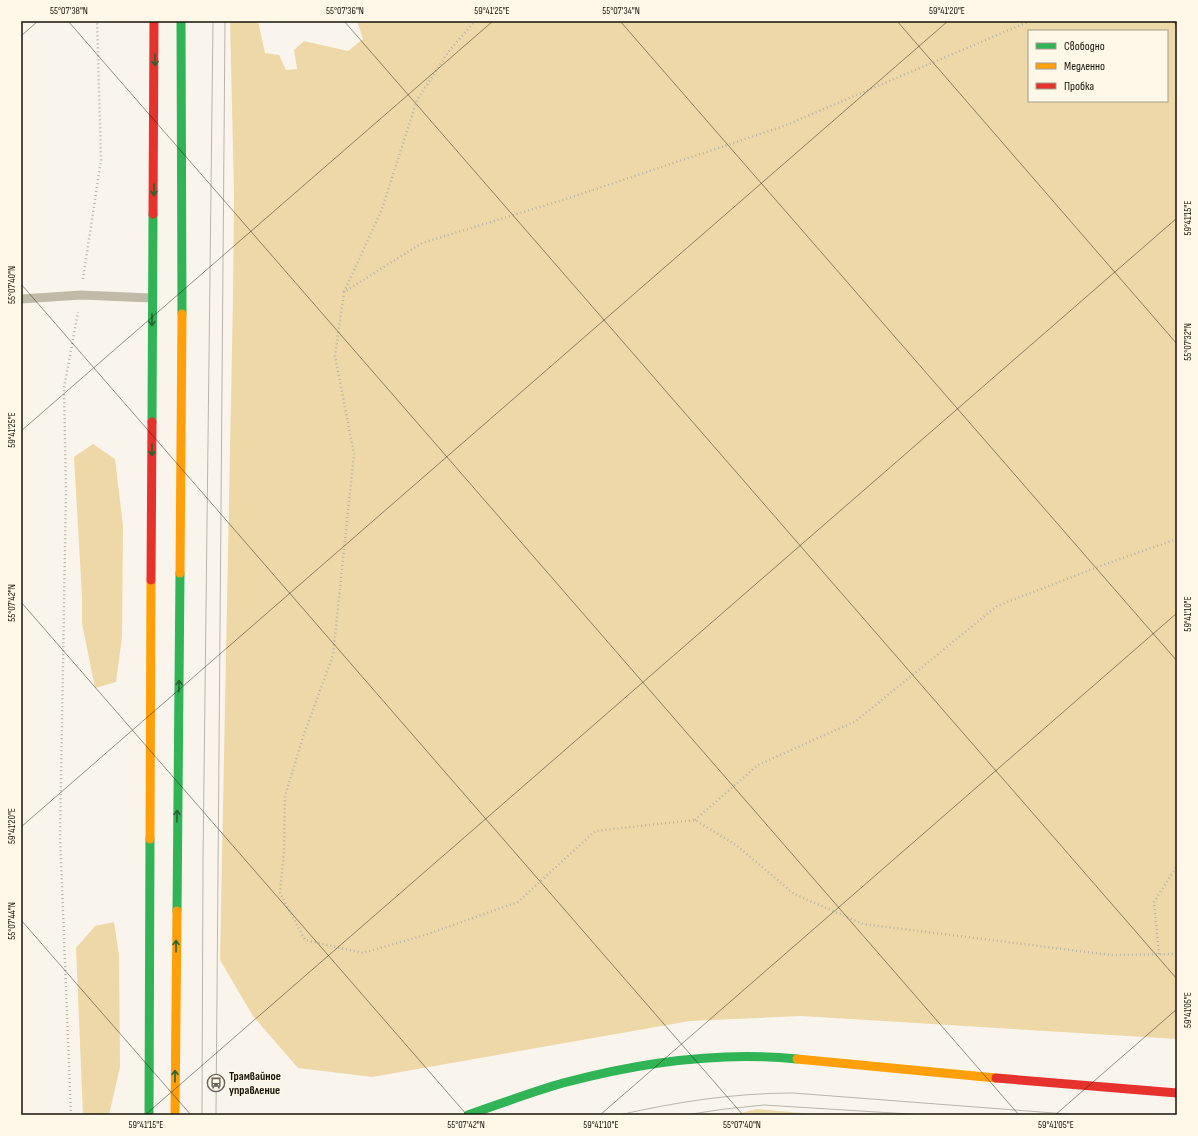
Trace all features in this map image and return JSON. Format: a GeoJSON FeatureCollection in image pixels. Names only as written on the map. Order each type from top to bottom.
{"type":"FeatureCollection","features":[{"type":"Feature","properties":{"kind":"main road"},"geometry":{"type":"LineString","coordinates":[[149,1115],[154,21]]}},
{"type":"Feature","properties":{"kind":"main road"},"geometry":{"type":"LineString","coordinates":[[175,1115],[182,304],[181,21]]}},
{"type":"Feature","properties":{"kind":"main road"},"geometry":{"type":"LineString","coordinates":[[468,1115],[574,1080],[641,1067],[706,1057],[759,1055],[1084,1086],[1177,1093]]}},
{"type":"Feature","properties":{"kind":"lane"},"geometry":{"type":"LineString","coordinates":[[21,299],[81,295],[152,298]]}},
{"type":"Feature","properties":{"kind":"path"},"geometry":{"type":"LineString","coordinates":[[71,1115],[60,836],[66,490],[64,388],[81,295],[102,160],[97,21]]}},
{"type":"Feature","properties":{"kind":"path"},"geometry":{"type":"LineString","coordinates":[[475,21],[449,51],[417,100],[382,209],[344,292],[335,356],[354,454],[333,654],[303,737],[285,796],[284,851],[280,893],[305,940],[363,953],[426,935],[518,902],[595,831],[695,820],[758,765],[856,721],[997,606],[1103,565],[1177,539]]}},
{"type":"Feature","properties":{"kind":"path"},"geometry":{"type":"LineString","coordinates":[[344,292],[422,243],[566,198],[784,126],[1030,21]]}},
{"type":"Feature","properties":{"kind":"path"},"geometry":{"type":"LineString","coordinates":[[695,820],[736,845],[794,894],[863,924],[1111,955],[1177,954]]}},
{"type":"Feature","properties":{"kind":"path"},"geometry":{"type":"LineString","coordinates":[[1159,954],[1154,902],[1177,866]]}},
{"type":"Feature","properties":{"kind":"shaded area"},"geometry":{"type":"Polygon","coordinates":[[[230,21],[258,21],[265,53],[279,55],[286,70],[297,69],[294,50],[304,41],[348,51],[363,39],[357,21],[1177,21],[1177,1039],[801,1016],[690,1021],[372,1077],[298,1068],[253,1016],[220,960],[234,193],[230,21]]]}},
{"type":"Feature","properties":{"kind":"shaded area"},"geometry":{"type":"Polygon","coordinates":[[[93,444],[115,459],[123,526],[122,637],[116,682],[95,688],[82,623],[82,596],[74,457],[93,444]]]}},
{"type":"Feature","properties":{"kind":"shaded area"},"geometry":{"type":"Polygon","coordinates":[[[114,922],[119,955],[120,1067],[109,1115],[83,1115],[76,948],[95,926],[114,922]]]}},
{"type":"Feature","properties":{"kind":"shaded area"},"geometry":{"type":"Polygon","coordinates":[[[757,1109],[825,1115],[733,1115],[757,1109]]]}},
{"type":"Feature","properties":{"kind":"tram line"},"geometry":{"type":"LineString","coordinates":[[202,1115],[203,861],[213,21]]}},
{"type":"Feature","properties":{"kind":"tram line"},"geometry":{"type":"LineString","coordinates":[[216,1115],[225,21]]}},
{"type":"Feature","properties":{"kind":"tram line"},"geometry":{"type":"LineString","coordinates":[[619,1115],[705,1099],[771,1093],[793,1093],[1080,1115]]}},
{"type":"Feature","properties":{"kind":"tram line"},"geometry":{"type":"LineString","coordinates":[[685,1115],[764,1105],[925,1115]]}},
{"type":"Feature","properties":{"kind":"traffic: fast"},"geometry":{"type":"LineString","coordinates":[[181,21],[182,314]]}},
{"type":"Feature","properties":{"kind":"traffic: fast"},"geometry":{"type":"LineString","coordinates":[[152,422],[153,214]]}},
{"type":"Feature","properties":{"kind":"traffic: fast"},"geometry":{"type":"LineString","coordinates":[[177,911],[180,573]]}},
{"type":"Feature","properties":{"kind":"traffic: fast"},"geometry":{"type":"LineString","coordinates":[[149,1115],[150,839]]}},
{"type":"Feature","properties":{"kind":"traffic: fast"},"geometry":{"type":"LineString","coordinates":[[468,1115],[563,1083],[620,1070],[679,1060],[709,1058],[768,1057],[797,1059]]}},
{"type":"Feature","properties":{"kind":"traffic: slow"},"geometry":{"type":"LineString","coordinates":[[180,573],[182,314]]}},
{"type":"Feature","properties":{"kind":"traffic: slow"},"geometry":{"type":"LineString","coordinates":[[150,839],[151,580]]}},
{"type":"Feature","properties":{"kind":"traffic: slow"},"geometry":{"type":"LineString","coordinates":[[175,1115],[177,911]]}},
{"type":"Feature","properties":{"kind":"traffic: slow"},"geometry":{"type":"LineString","coordinates":[[797,1059],[996,1078]]}},
{"type":"Feature","properties":{"kind":"traffic: jam"},"geometry":{"type":"LineString","coordinates":[[153,214],[154,21]]}},
{"type":"Feature","properties":{"kind":"traffic: jam"},"geometry":{"type":"LineString","coordinates":[[151,580],[152,422]]}},
{"type":"Feature","properties":{"kind":"traffic: jam"},"geometry":{"type":"LineString","coordinates":[[996,1078],[1177,1093]]}},
{"type":"Feature","properties":{"kind":"place","name":"Трамвайное управление"},"geometry":{"type":"Point","coordinates":[216,1083]}}]}
